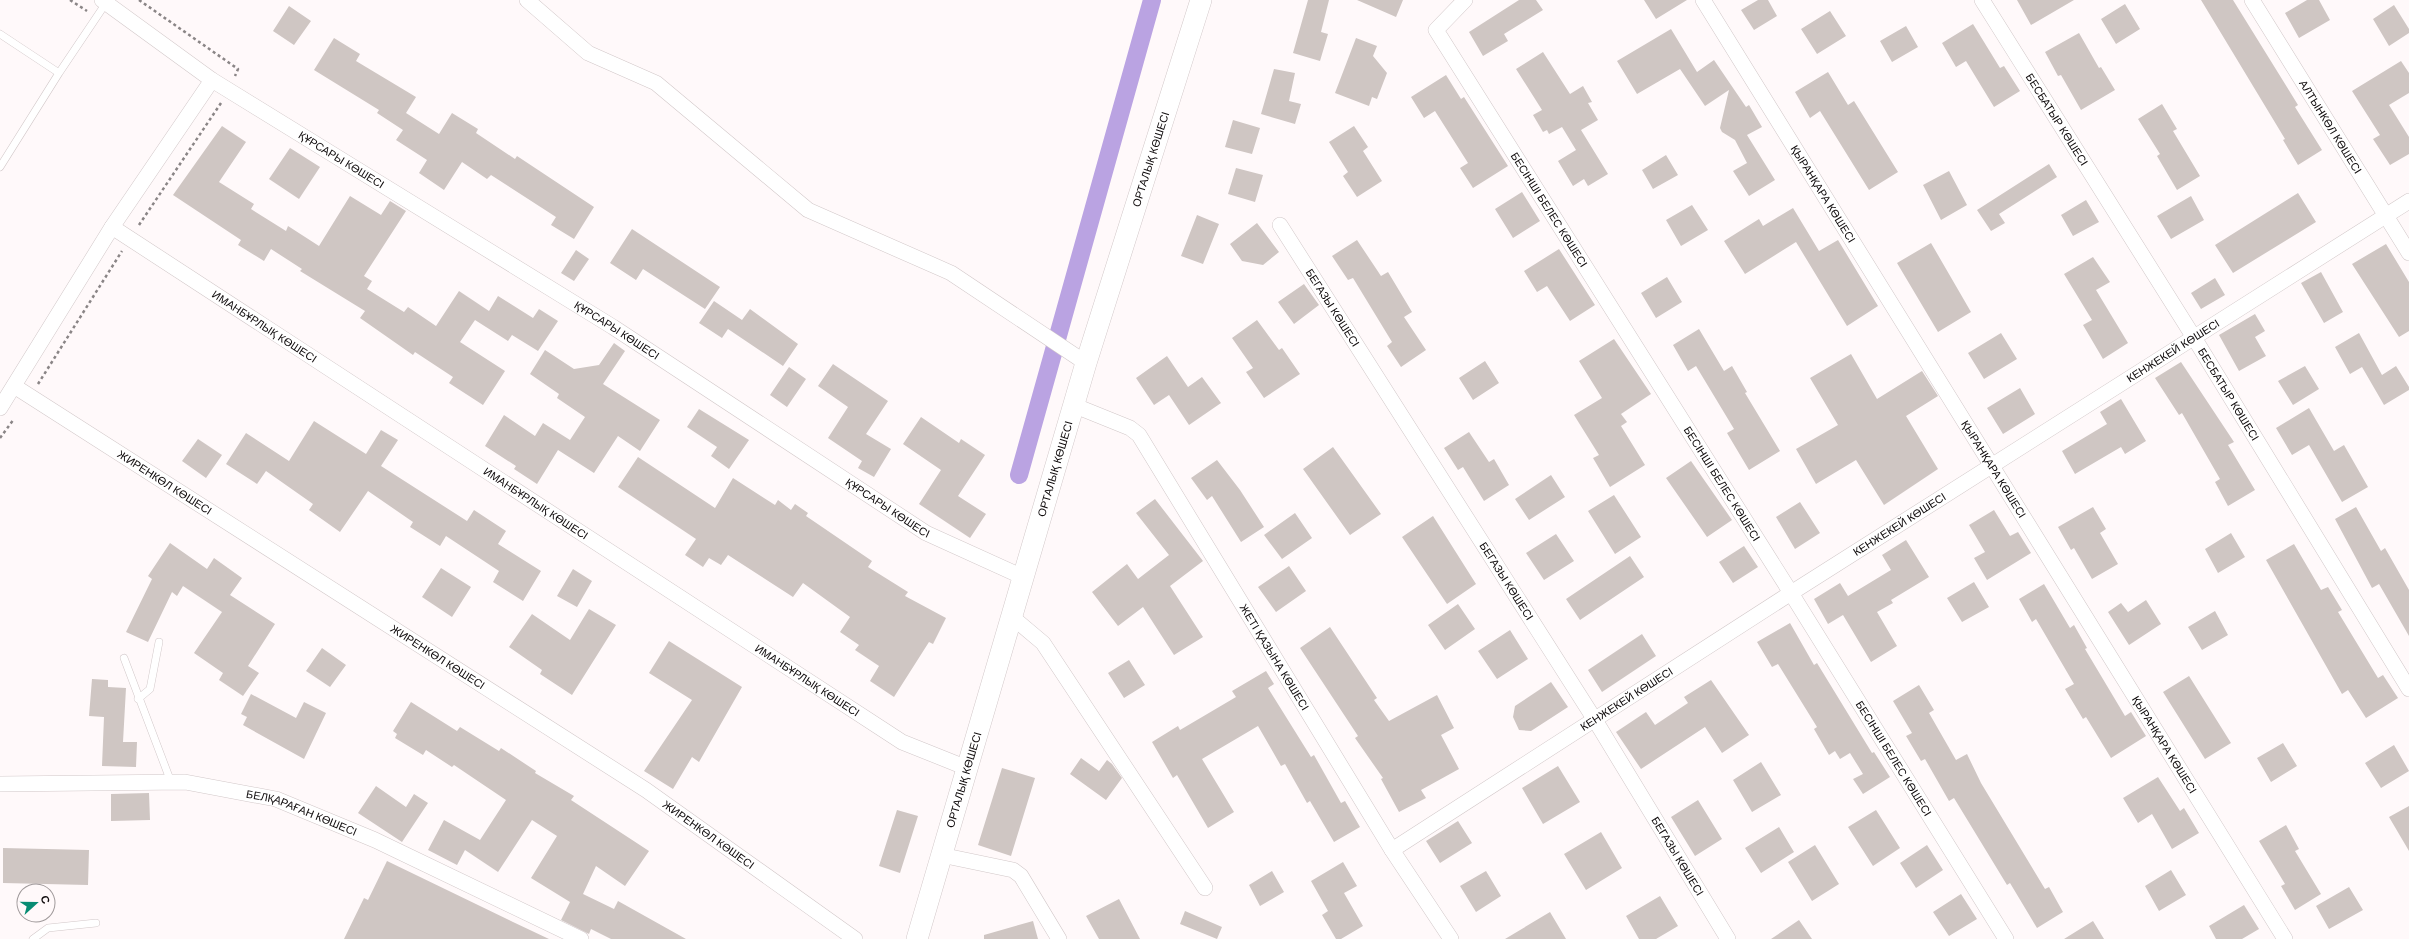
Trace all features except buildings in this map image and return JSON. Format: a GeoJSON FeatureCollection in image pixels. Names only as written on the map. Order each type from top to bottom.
{"type":"FeatureCollection","features":[{"type":"Feature","properties":{"kind":"main road","name":"ОРТАЛЫҚ КӨШЕСІ"},"geometry":{"type":"LineString","coordinates":[[917,939],[1073,404],[1200,0]]}},
{"type":"Feature","properties":{"kind":"street"},"geometry":{"type":"LineString","coordinates":[[527,0],[588,53],[656,82],[808,210],[951,273],[1086,363]]}},
{"type":"Feature","properties":{"kind":"street","name":"БЕСІНШІ БЕЛЕС КӨШЕСІ"},"geometry":{"type":"LineString","coordinates":[[1465,0],[1436,30],[1791,593],[2006,939]]}},
{"type":"Feature","properties":{"kind":"street","name":"ҚЫРАНҚАРА КӨШЕСІ"},"geometry":{"type":"LineString","coordinates":[[1703,0],[2285,939]]}},
{"type":"Feature","properties":{"kind":"street","name":"БЕСБАТЫР КӨШЕСІ"},"geometry":{"type":"LineString","coordinates":[[1982,0],[2193,336],[2409,689]]}},
{"type":"Feature","properties":{"kind":"street","name":"АЛТЫНКӨЛ КӨШЕСІ"},"geometry":{"type":"LineString","coordinates":[[2252,0],[2409,253]]}},
{"type":"Feature","properties":{"kind":"street","name":"ҚҰРСАРЫ КӨШЕСІ"},"geometry":{"type":"LineString","coordinates":[[104,1],[212,80],[613,327],[926,533],[1023,577]]}},
{"type":"Feature","properties":{"kind":"street"},"geometry":{"type":"LineString","coordinates":[[0,408],[112,227],[212,80]]}},
{"type":"Feature","properties":{"kind":"street","name":"КЕНЖЕКЕЙ КӨШЕСІ"},"geometry":{"type":"LineString","coordinates":[[1392,850],[2193,336],[2409,201]]}},
{"type":"Feature","properties":{"kind":"street","name":"БЕГАЗЫ КӨШЕСІ"},"geometry":{"type":"LineString","coordinates":[[1280,225],[1595,720],[1728,939]]}},
{"type":"Feature","properties":{"kind":"street","name":"ИМАНБҰРЛЫҚ КӨШЕСІ"},"geometry":{"type":"LineString","coordinates":[[112,227],[902,742],[966,768]]}},
{"type":"Feature","properties":{"kind":"street","name":"ЖИРЕНКӨЛ КӨШЕСІ"},"geometry":{"type":"LineString","coordinates":[[14,386],[646,790],[855,939]]}},
{"type":"Feature","properties":{"kind":"street","name":"ЖЕТІ ҚАЗЫНА КӨШЕСІ"},"geometry":{"type":"LineString","coordinates":[[1073,404],[1130,428],[1139,435],[1392,850],[1451,939]]}},
{"type":"Feature","properties":{"kind":"street"},"geometry":{"type":"LineString","coordinates":[[1011,616],[1043,643],[1205,888]]}},
{"type":"Feature","properties":{"kind":"street","name":"БЕЛҚАРАҒАН КӨШЕСІ"},"geometry":{"type":"LineString","coordinates":[[0,784],[185,782],[276,799],[375,840],[581,939]]}},
{"type":"Feature","properties":{"kind":"street"},"geometry":{"type":"LineString","coordinates":[[941,855],[1013,870],[1021,876],[1059,939]]}},
{"type":"Feature","properties":{"kind":"lane"},"geometry":{"type":"LineString","coordinates":[[0,167],[59,73],[97,17],[104,1]]}},
{"type":"Feature","properties":{"kind":"lane"},"geometry":{"type":"LineString","coordinates":[[0,34],[59,73]]}},
{"type":"Feature","properties":{"kind":"lane"},"geometry":{"type":"LineString","coordinates":[[138,699],[150,689],[159,642]]}},
{"type":"Feature","properties":{"kind":"lane"},"geometry":{"type":"LineString","coordinates":[[124,658],[138,699],[171,782]]}},
{"type":"Feature","properties":{"kind":"lane"},"geometry":{"type":"LineString","coordinates":[[33,939],[48,928],[96,922]]}},
{"type":"Feature","properties":{"kind":"path"},"geometry":{"type":"LineString","coordinates":[[70,0],[97,17]]}},
{"type":"Feature","properties":{"kind":"waterway"},"geometry":{"type":"LineString","coordinates":[[1019,475],[1152,0]]}}]}
